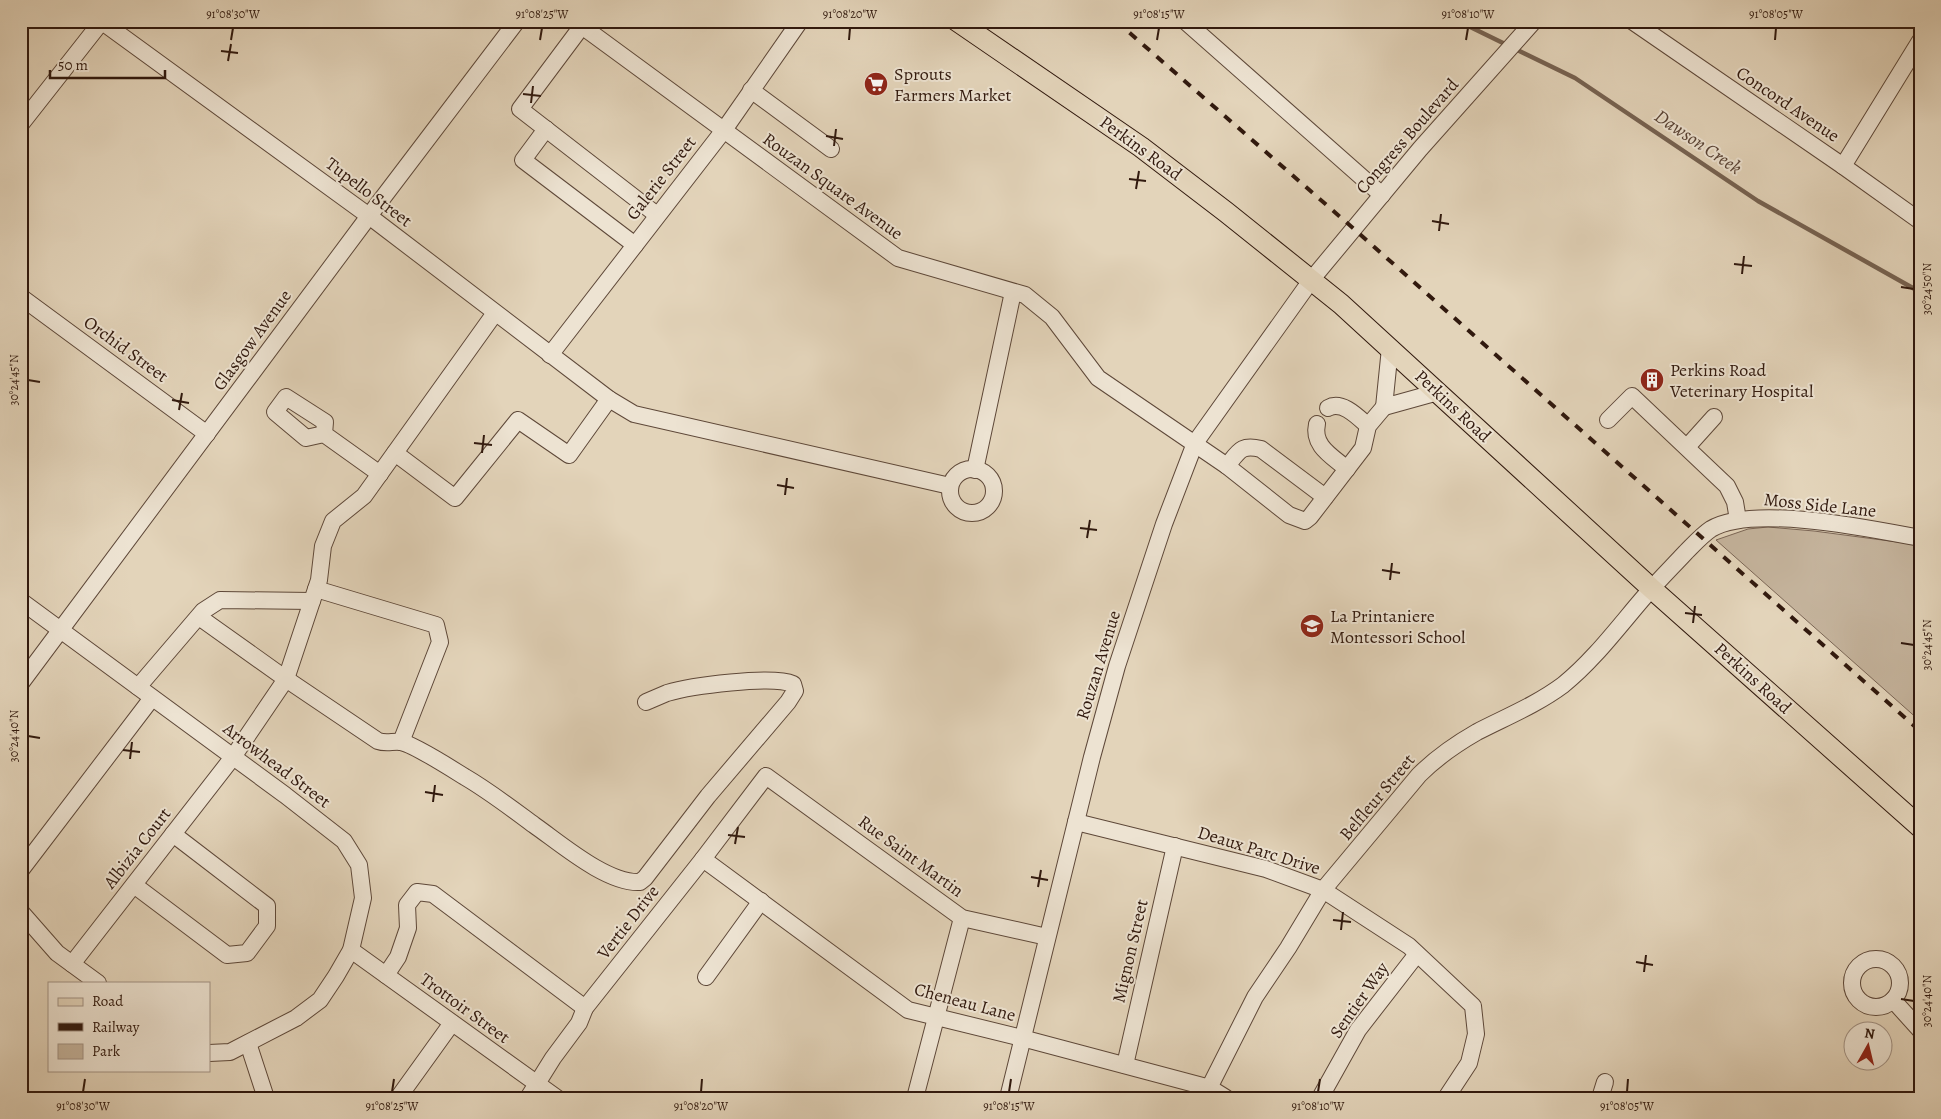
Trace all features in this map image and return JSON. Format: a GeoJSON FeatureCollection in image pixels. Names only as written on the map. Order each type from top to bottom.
{"type":"FeatureCollection","features":[{"type":"Feature","properties":{"kind":"main road","name":"Perkins Road"},"geometry":{"type":"LineString","coordinates":[[959,22],[1141,147],[1312,279],[1652,588],[1920,827]]}},
{"type":"Feature","properties":{"kind":"street","name":"Tupello Street"},"geometry":{"type":"LineString","coordinates":[[102,21],[368,216],[609,400],[634,414],[950,486]]}},
{"type":"Feature","properties":{"kind":"street"},"geometry":{"type":"LineString","coordinates":[[21,124],[102,21]]}},
{"type":"Feature","properties":{"kind":"street","name":"Glasgow Avenue"},"geometry":{"type":"LineString","coordinates":[[21,683],[208,434],[368,216],[517,21]]}},
{"type":"Feature","properties":{"kind":"street","name":"Galerie Street"},"geometry":{"type":"LineString","coordinates":[[550,355],[724,130],[800,21]]}},
{"type":"Feature","properties":{"kind":"street"},"geometry":{"type":"LineString","coordinates":[[1185,21],[1382,196]]}},
{"type":"Feature","properties":{"kind":"street","name":"Congress Boulevard"},"geometry":{"type":"LineString","coordinates":[[1312,279],[1534,21]]}},
{"type":"Feature","properties":{"kind":"street","name":"Concord Avenue"},"geometry":{"type":"LineString","coordinates":[[1632,21],[1920,221]]}},
{"type":"Feature","properties":{"kind":"street"},"geometry":{"type":"LineString","coordinates":[[578,24],[520,109],[657,215]]}},
{"type":"Feature","properties":{"kind":"street","name":"Rouzan Square Avenue"},"geometry":{"type":"LineString","coordinates":[[578,24],[898,258],[1025,295],[1052,317],[1098,378],[1195,443],[1290,515],[1298,520],[1305,520],[1310,517],[1325,497]]}},
{"type":"Feature","properties":{"kind":"street"},"geometry":{"type":"LineString","coordinates":[[1843,166],[1920,41]]}},
{"type":"Feature","properties":{"kind":"street"},"geometry":{"type":"LineString","coordinates":[[751,90],[831,149]]}},
{"type":"Feature","properties":{"kind":"street"},"geometry":{"type":"LineString","coordinates":[[546,129],[523,160],[635,245]]}},
{"type":"Feature","properties":{"kind":"street","name":"Rouzan Avenue"},"geometry":{"type":"LineString","coordinates":[[1008,1098],[1076,822],[1117,666],[1164,524],[1195,443],[1312,279]]}},
{"type":"Feature","properties":{"kind":"street"},"geometry":{"type":"LineString","coordinates":[[975,470],[1013,292]]}},
{"type":"Feature","properties":{"kind":"street","name":"Orchid Street"},"geometry":{"type":"LineString","coordinates":[[21,297],[208,434]]}},
{"type":"Feature","properties":{"kind":"street","name":"Albizia Court"},"geometry":{"type":"LineString","coordinates":[[72,964],[233,757],[286,679],[319,580],[323,546],[333,522],[364,496],[495,314]]}},
{"type":"Feature","properties":{"kind":"street"},"geometry":{"type":"LineString","coordinates":[[1227,466],[1242,449],[1250,446],[1261,449],[1325,497],[1363,448],[1368,426],[1384,407],[1390,348]]}},
{"type":"Feature","properties":{"kind":"street"},"geometry":{"type":"LineString","coordinates":[[1384,407],[1438,392]]}},
{"type":"Feature","properties":{"kind":"street"},"geometry":{"type":"LineString","coordinates":[[1608,420],[1632,396],[1727,486],[1736,502],[1738,520]]}},
{"type":"Feature","properties":{"kind":"street"},"geometry":{"type":"LineString","coordinates":[[395,453],[455,498],[518,420],[569,455],[609,400]]}},
{"type":"Feature","properties":{"kind":"street"},"geometry":{"type":"LineString","coordinates":[[1328,408],[1339,406],[1368,426]]}},
{"type":"Feature","properties":{"kind":"street"},"geometry":{"type":"LineString","coordinates":[[1687,447],[1714,417]]}},
{"type":"Feature","properties":{"kind":"street"},"geometry":{"type":"LineString","coordinates":[[1316,424],[1315,434],[1319,444],[1347,469]]}},
{"type":"Feature","properties":{"kind":"street"},"geometry":{"type":"LineString","coordinates":[[324,434],[380,474]]}},
{"type":"Feature","properties":{"kind":"street"},"geometry":{"type":"LineString","coordinates":[[975,470],[988,476],[994,490],[990,504],[985,509],[972,514],[958,509],[950,497],[950,486],[955,476],[961,472],[975,470]]}},
{"type":"Feature","properties":{"kind":"street","name":"Moss Side Lane"},"geometry":{"type":"LineString","coordinates":[[1652,588],[1702,536],[1721,524],[1738,520],[1771,518],[1871,529],[1920,538]]}},
{"type":"Feature","properties":{"kind":"street","name":"Belfleur Street"},"geometry":{"type":"LineString","coordinates":[[1207,1093],[1255,998],[1323,890],[1419,775],[1434,761],[1476,733],[1534,704],[1563,684],[1589,660],[1652,588]]}},
{"type":"Feature","properties":{"kind":"street"},"geometry":{"type":"LineString","coordinates":[[138,687],[199,617],[220,600],[314,595],[436,625],[440,642],[401,742]]}},
{"type":"Feature","properties":{"kind":"street","name":"Arrowhead Street"},"geometry":{"type":"LineString","coordinates":[[21,601],[344,841],[359,865],[363,898],[350,950],[320,1000],[296,1018],[230,1052],[210,1053]]}},
{"type":"Feature","properties":{"kind":"street"},"geometry":{"type":"LineString","coordinates":[[199,617],[378,741],[386,744],[401,742],[466,778],[580,858],[621,880],[640,882],[795,691],[793,684],[780,681],[723,684],[680,690],[646,702]]}},
{"type":"Feature","properties":{"kind":"street"},"geometry":{"type":"LineString","coordinates":[[21,870],[152,698]]}},
{"type":"Feature","properties":{"kind":"street","name":"Vertie Drive"},"geometry":{"type":"LineString","coordinates":[[528,1098],[553,1058],[579,1023],[586,1008],[766,776]]}},
{"type":"Feature","properties":{"kind":"street","name":"Rue Saint Martin"},"geometry":{"type":"LineString","coordinates":[[766,776],[962,918],[1047,938]]}},
{"type":"Feature","properties":{"kind":"street","name":"Deaux Parc Drive"},"geometry":{"type":"LineString","coordinates":[[1076,822],[1266,869],[1323,890],[1409,946],[1473,1006],[1476,1034],[1469,1063],[1446,1098]]}},
{"type":"Feature","properties":{"kind":"street"},"geometry":{"type":"LineString","coordinates":[[134,885],[227,954],[247,954],[268,926],[267,906],[173,834]]}},
{"type":"Feature","properties":{"kind":"street","name":"Mignon Street"},"geometry":{"type":"LineString","coordinates":[[1125,1065],[1175,846]]}},
{"type":"Feature","properties":{"kind":"street","name":"Cheneau Lane"},"geometry":{"type":"LineString","coordinates":[[703,859],[908,1010],[1125,1065],[1226,1098]]}},
{"type":"Feature","properties":{"kind":"street"},"geometry":{"type":"LineString","coordinates":[[386,975],[398,958],[408,928],[407,905],[417,892],[433,894],[586,1008]]}},
{"type":"Feature","properties":{"kind":"street"},"geometry":{"type":"LineString","coordinates":[[706,977],[761,901]]}},
{"type":"Feature","properties":{"kind":"street"},"geometry":{"type":"LineString","coordinates":[[21,912],[57,954],[97,982]]}},
{"type":"Feature","properties":{"kind":"street"},"geometry":{"type":"LineString","coordinates":[[915,1098],[962,918]]}},
{"type":"Feature","properties":{"kind":"street","name":"Trottoir Street"},"geometry":{"type":"LineString","coordinates":[[350,950],[557,1098]]}},
{"type":"Feature","properties":{"kind":"street","name":"Sentier Way"},"geometry":{"type":"LineString","coordinates":[[1320,1098],[1358,1030],[1417,954]]}},
{"type":"Feature","properties":{"kind":"street"},"geometry":{"type":"LineString","coordinates":[[1893,1000],[1920,1030]]}},
{"type":"Feature","properties":{"kind":"street"},"geometry":{"type":"LineString","coordinates":[[398,1098],[452,1023]]}},
{"type":"Feature","properties":{"kind":"street"},"geometry":{"type":"LineString","coordinates":[[248,1042],[266,1098]]}},
{"type":"Feature","properties":{"kind":"green space"},"geometry":{"type":"Polygon","coordinates":[[[1768,527],[1920,545],[1920,721],[1716,540],[1748,529],[1768,527]]]}},
{"type":"Feature","properties":{"kind":"waterway","name":"Dawson Creek"},"geometry":{"type":"LineString","coordinates":[[1458,21],[1575,78],[1758,201],[1920,292]]}},
{"type":"Feature","properties":{"kind":"railway"},"geometry":{"type":"LineString","coordinates":[[1116,21],[1354,229],[1920,731]]}},
{"type":"Feature","properties":{"kind":"place","name":"Sprouts Farmers Market"},"geometry":{"type":"Point","coordinates":[876,84]}},
{"type":"Feature","properties":{"kind":"place","name":"Perkins Road Veterinary Hospital"},"geometry":{"type":"Point","coordinates":[1652,380]}},
{"type":"Feature","properties":{"kind":"place","name":"La Printaniere Montessori School"},"geometry":{"type":"Point","coordinates":[1312,626]}}]}
